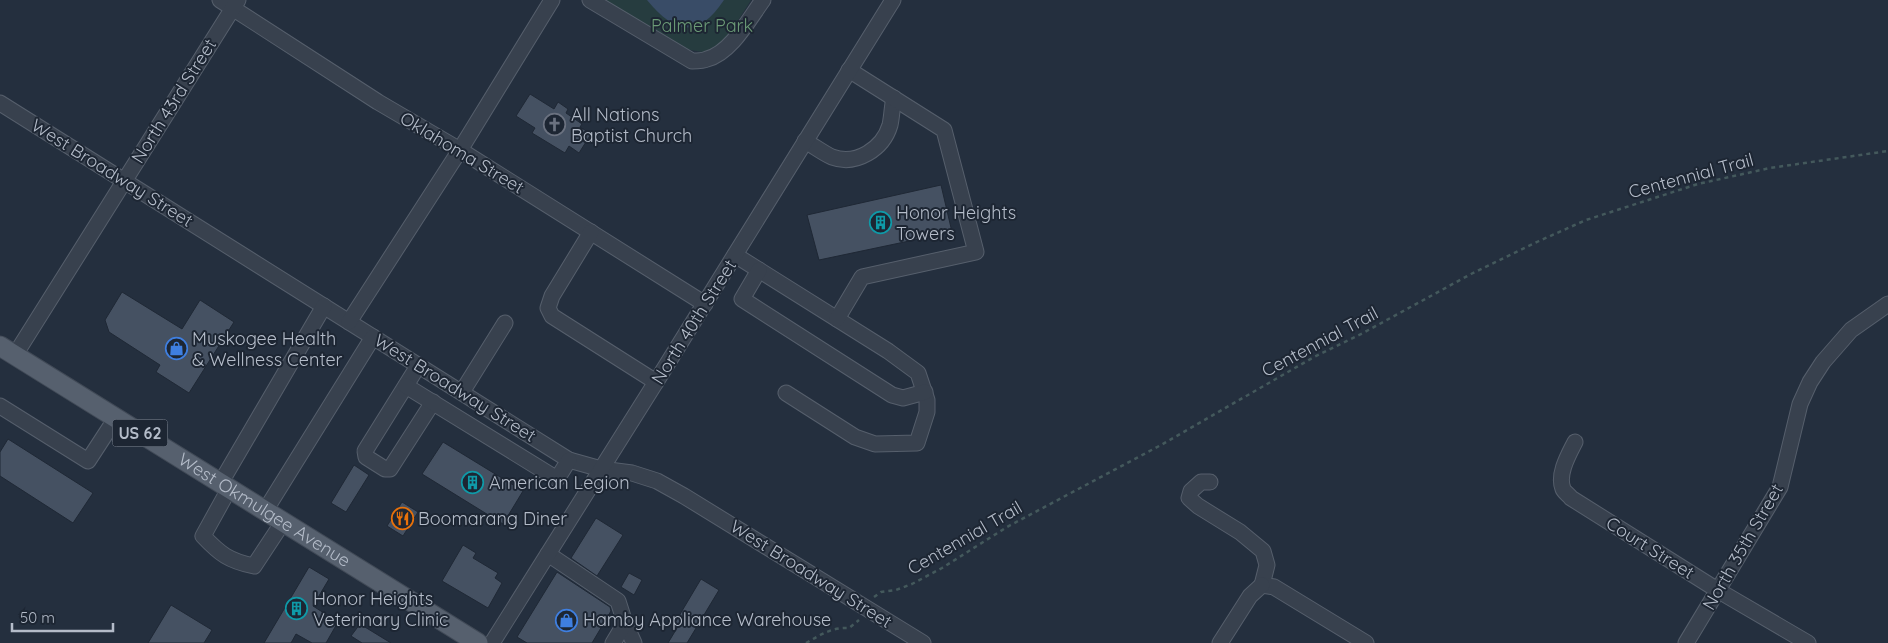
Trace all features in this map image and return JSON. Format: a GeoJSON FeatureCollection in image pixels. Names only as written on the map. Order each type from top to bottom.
{"type":"FeatureCollection","features":[{"type":"Feature","properties":{"kind":"main road","name":"West Okmulgee Avenue"},"geometry":{"type":"LineString","coordinates":[[7,351],[478,643]]}},
{"type":"Feature","properties":{"kind":"street"},"geometry":{"type":"LineString","coordinates":[[349,322],[460,150],[552,0]]}},
{"type":"Feature","properties":{"kind":"street"},"geometry":{"type":"LineString","coordinates":[[590,0],[692,61],[708,60],[720,53],[739,35],[762,0]]}},
{"type":"Feature","properties":{"kind":"street","name":"North 40th Street"},"geometry":{"type":"LineString","coordinates":[[492,643],[893,0]]}},
{"type":"Feature","properties":{"kind":"street","name":"Oklahoma Street"},"geometry":{"type":"LineString","coordinates":[[230,3],[378,102],[460,150],[705,304]]}},
{"type":"Feature","properties":{"kind":"street","name":"North 43rd Street"},"geometry":{"type":"LineString","coordinates":[[7,351],[124,180],[230,3]]}},
{"type":"Feature","properties":{"kind":"street"},"geometry":{"type":"LineString","coordinates":[[837,319],[862,277],[976,252],[944,130],[849,70]]}},
{"type":"Feature","properties":{"kind":"street"},"geometry":{"type":"LineString","coordinates":[[805,142],[833,157],[852,160],[870,152],[880,144],[890,126],[894,98]]}},
{"type":"Feature","properties":{"kind":"street","name":"West Broadway Street"},"geometry":{"type":"LineString","coordinates":[[0,103],[570,460],[601,469],[632,473],[664,485],[923,643]]}},
{"type":"Feature","properties":{"kind":"street"},"geometry":{"type":"LineString","coordinates":[[592,232],[552,296],[548,308],[552,316],[656,382]]}},
{"type":"Feature","properties":{"kind":"street"},"geometry":{"type":"LineString","coordinates":[[735,255],[888,351],[914,370],[920,377],[925,392],[927,412],[917,444],[875,444],[855,437],[786,393]]}},
{"type":"Feature","properties":{"kind":"street"},"geometry":{"type":"LineString","coordinates":[[759,270],[742,300],[892,395],[903,398],[925,392]]}},
{"type":"Feature","properties":{"kind":"street","name":"North 35th Street"},"geometry":{"type":"LineString","coordinates":[[1686,643],[1780,487],[1800,404],[1810,382],[1823,362],[1851,330],[1888,304]]}},
{"type":"Feature","properties":{"kind":"street"},"geometry":{"type":"LineString","coordinates":[[283,522],[254,566],[236,562],[216,550],[203,536],[224,486],[324,306]]}},
{"type":"Feature","properties":{"kind":"street"},"geometry":{"type":"LineString","coordinates":[[462,392],[505,323]]}},
{"type":"Feature","properties":{"kind":"street"},"geometry":{"type":"LineString","coordinates":[[265,511],[373,337]]}},
{"type":"Feature","properties":{"kind":"street"},"geometry":{"type":"LineString","coordinates":[[418,366],[365,451],[366,457],[386,469],[390,469],[432,402]]}},
{"type":"Feature","properties":{"kind":"street"},"geometry":{"type":"LineString","coordinates":[[406,386],[557,480],[570,460]]}},
{"type":"Feature","properties":{"kind":"street"},"geometry":{"type":"LineString","coordinates":[[0,406],[88,461],[116,418]]}},
{"type":"Feature","properties":{"kind":"street"},"geometry":{"type":"LineString","coordinates":[[471,427],[484,406]]}},
{"type":"Feature","properties":{"kind":"street","name":"Court Street"},"geometry":{"type":"LineString","coordinates":[[1575,442],[1565,462],[1562,478],[1563,489],[1571,498],[1719,591],[1808,643]]}},
{"type":"Feature","properties":{"kind":"street"},"geometry":{"type":"LineString","coordinates":[[1210,482],[1201,482],[1191,491],[1189,498],[1198,506],[1240,532],[1263,550],[1267,565],[1262,585],[1250,596],[1220,643]]}},
{"type":"Feature","properties":{"kind":"street"},"geometry":{"type":"LineString","coordinates":[[548,554],[618,601],[634,643]]}},
{"type":"Feature","properties":{"kind":"street"},"geometry":{"type":"LineString","coordinates":[[1262,585],[1274,586],[1366,643]]}},
{"type":"Feature","properties":{"kind":"street"},"geometry":{"type":"LineString","coordinates":[[613,643],[625,622]]}},
{"type":"Feature","properties":{"kind":"path","name":"Centennial Trail"},"geometry":{"type":"LineString","coordinates":[[806,643],[828,630],[840,627],[849,628],[857,623],[874,596],[881,592],[896,590],[912,584],[942,568],[1006,527],[1161,444],[1314,357],[1363,333],[1471,274],[1547,237],[1586,220],[1698,184],[1770,168],[1888,151]]}},
{"type":"Feature","properties":{"kind":"green space","name":"Palmer Park"},"geometry":{"type":"Polygon","coordinates":[[[603,0],[751,0],[722,46],[708,53],[679,48],[603,0]]]}},
{"type":"Feature","properties":{"kind":"water"},"geometry":{"type":"Polygon","coordinates":[[[647,0],[724,0],[705,21],[696,26],[686,27],[667,20],[647,0]]]}},
{"type":"Feature","properties":{"kind":"building","name":"All Nations Baptist Church"},"geometry":{"type":"Polygon","coordinates":[[[530,94],[554,109],[558,102],[568,109],[566,113],[582,124],[580,127],[591,134],[579,153],[569,146],[565,153],[532,133],[535,128],[516,116],[530,94]]]}},
{"type":"Feature","properties":{"kind":"building","name":"Honor Heights Towers"},"geometry":{"type":"Polygon","coordinates":[[[941,185],[952,232],[819,260],[807,215],[941,185]]]}},
{"type":"Feature","properties":{"kind":"building","name":"Muskogee Health & Wellness Center"},"geometry":{"type":"Polygon","coordinates":[[[122,292],[182,329],[200,300],[234,322],[189,393],[156,372],[160,365],[109,332],[105,320],[122,292]]]}},
{"type":"Feature","properties":{"kind":"building"},"geometry":{"type":"Polygon","coordinates":[[[8,439],[93,493],[73,523],[0,476],[0,452],[8,439]]]}},
{"type":"Feature","properties":{"kind":"building","name":"American Legion"},"geometry":{"type":"Polygon","coordinates":[[[443,442],[523,491],[503,524],[422,474],[443,442]]]}},
{"type":"Feature","properties":{"kind":"building"},"geometry":{"type":"Polygon","coordinates":[[[354,465],[369,475],[346,512],[331,503],[354,465]]]}},
{"type":"Feature","properties":{"kind":"building","name":"Boomarang Diner"},"geometry":{"type":"Polygon","coordinates":[[[402,502],[418,512],[403,536],[387,526],[402,502]]]}},
{"type":"Feature","properties":{"kind":"building"},"geometry":{"type":"Polygon","coordinates":[[[596,518],[623,535],[597,576],[571,558],[596,518]]]}},
{"type":"Feature","properties":{"kind":"building"},"geometry":{"type":"Polygon","coordinates":[[[463,545],[476,553],[473,558],[498,573],[495,578],[502,583],[488,608],[442,581],[463,545]]]}},
{"type":"Feature","properties":{"kind":"building","name":"Honor Heights Veterinary Clinic"},"geometry":{"type":"Polygon","coordinates":[[[309,567],[329,579],[313,606],[338,622],[326,643],[312,643],[296,634],[291,643],[264,643],[309,567]]]}},
{"type":"Feature","properties":{"kind":"building","name":"Hamby Appliance Warehouse"},"geometry":{"type":"Polygon","coordinates":[[[557,572],[610,607],[611,611],[592,643],[527,643],[517,637],[557,572]]]}},
{"type":"Feature","properties":{"kind":"building"},"geometry":{"type":"Polygon","coordinates":[[[629,573],[642,580],[634,595],[621,587],[629,573]]]}},
{"type":"Feature","properties":{"kind":"building"},"geometry":{"type":"Polygon","coordinates":[[[701,579],[719,590],[687,643],[668,643],[677,628],[673,626],[701,579]]]}},
{"type":"Feature","properties":{"kind":"building"},"geometry":{"type":"Polygon","coordinates":[[[171,605],[212,630],[204,643],[148,643],[171,605]]]}},
{"type":"Feature","properties":{"kind":"building"},"geometry":{"type":"Polygon","coordinates":[[[360,624],[391,643],[362,643],[351,636],[360,624]]]}},
{"type":"Feature","properties":{"kind":"place","name":"All Nations Baptist Church"},"geometry":{"type":"Point","coordinates":[555,125]}},
{"type":"Feature","properties":{"kind":"place","name":"Honor Heights Towers"},"geometry":{"type":"Point","coordinates":[880,223]}},
{"type":"Feature","properties":{"kind":"place","name":"Muskogee Health & Wellness Center"},"geometry":{"type":"Point","coordinates":[176,349]}},
{"type":"Feature","properties":{"kind":"place","name":"American Legion"},"geometry":{"type":"Point","coordinates":[473,483]}},
{"type":"Feature","properties":{"kind":"place","name":"Boomarang Diner"},"geometry":{"type":"Point","coordinates":[402,519]}},
{"type":"Feature","properties":{"kind":"place","name":"Honor Heights Veterinary Clinic"},"geometry":{"type":"Point","coordinates":[297,609]}},
{"type":"Feature","properties":{"kind":"place","name":"Hamby Appliance Warehouse"},"geometry":{"type":"Point","coordinates":[567,620]}}]}
